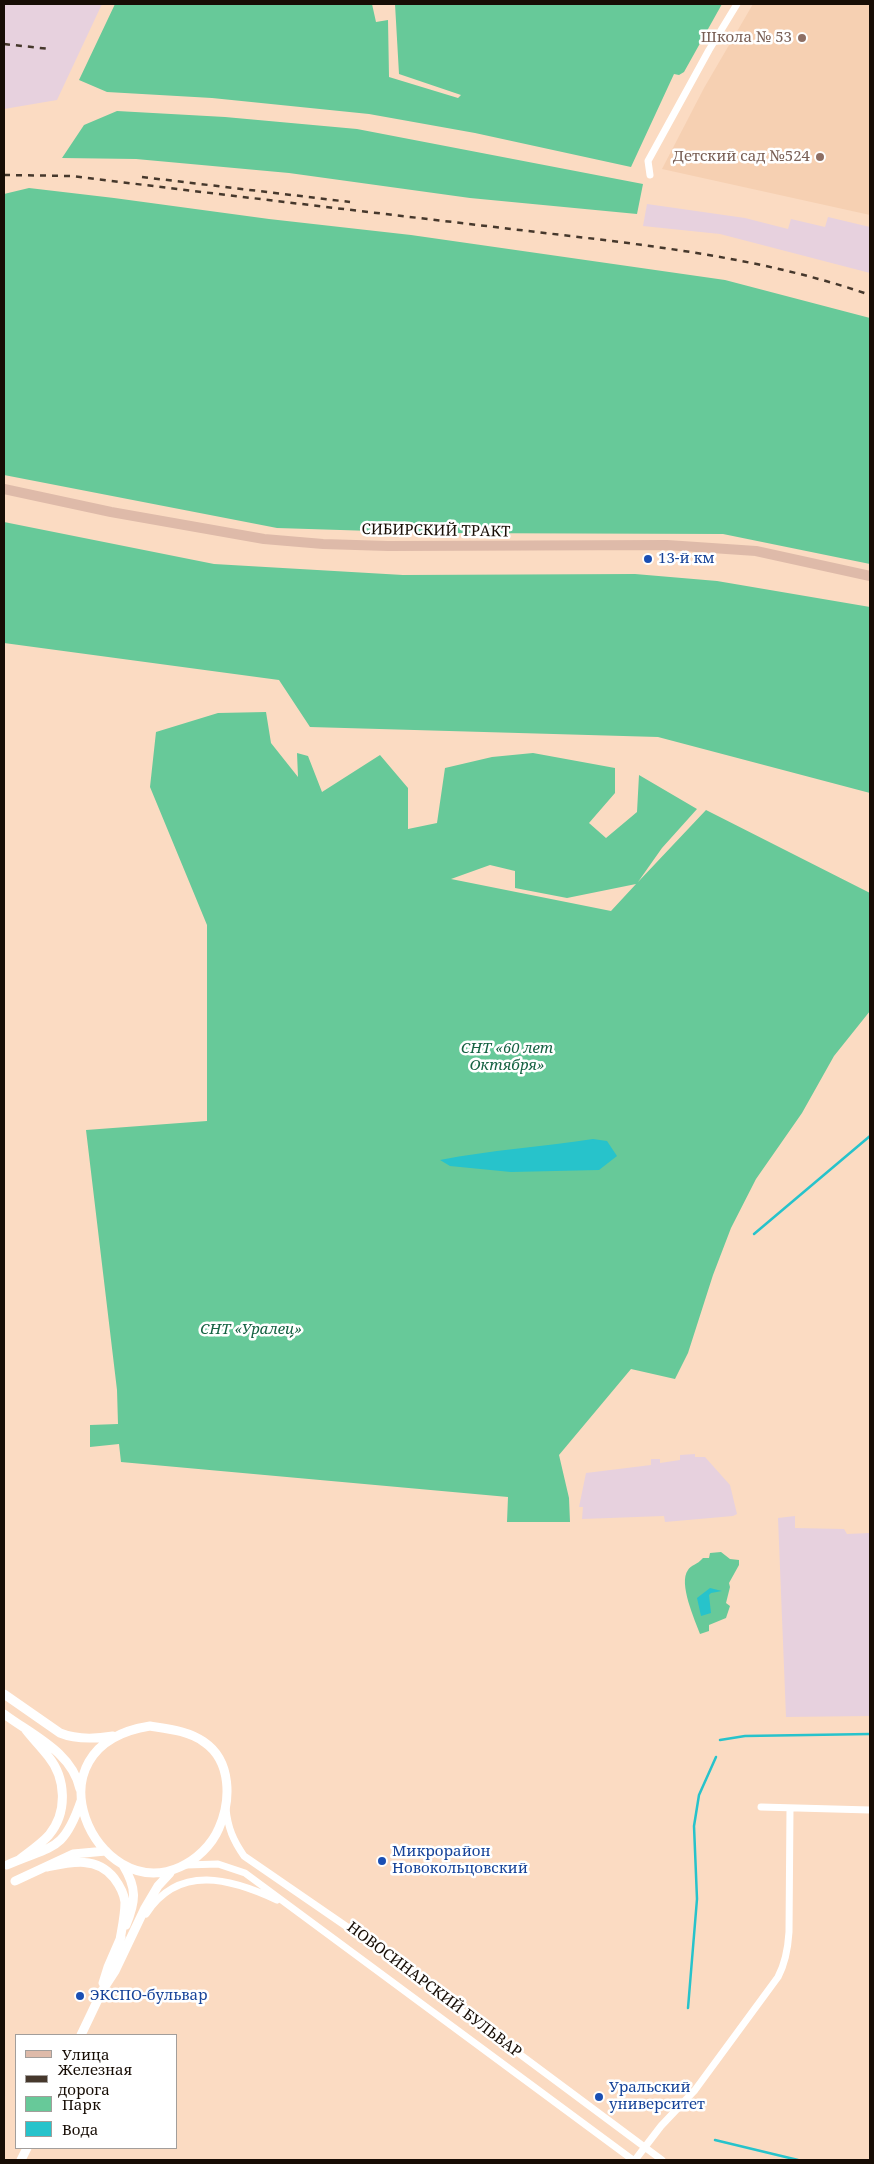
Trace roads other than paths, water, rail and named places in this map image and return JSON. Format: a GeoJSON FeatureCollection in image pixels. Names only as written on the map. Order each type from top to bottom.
{"type":"FeatureCollection","features":[{"type":"Feature","properties":{"kind":"main road","name":"СИБИРСКИЙ ТРАКТ"},"geometry":{"type":"LineString","coordinates":[[4,490],[111,512],[264,538],[323,544],[388,546],[667,545],[756,551],[870,576]]}},
{"type":"Feature","properties":{"kind":"street"},"geometry":{"type":"LineString","coordinates":[[650,176],[648,161],[709,50],[737,4]]}},
{"type":"Feature","properties":{"kind":"street"},"geometry":{"type":"LineString","coordinates":[[4,1694],[60,1733],[68,1736],[88,1738],[119,1734]]}},
{"type":"Feature","properties":{"kind":"street"},"geometry":{"type":"LineString","coordinates":[[4,1714],[66,1760],[76,1776],[81,1796],[88,1826],[92,1835],[106,1851],[123,1864],[148,1874],[166,1874],[186,1865],[210,1844],[220,1828],[226,1809],[227,1784],[224,1767],[214,1750],[204,1742],[180,1730],[150,1726],[135,1728],[119,1734],[104,1743],[89,1760],[85,1769],[81,1796],[75,1820],[59,1843],[36,1855],[7,1865]]}},
{"type":"Feature","properties":{"kind":"street"},"geometry":{"type":"LineString","coordinates":[[20,1859],[50,1834],[60,1812],[62,1795],[61,1779],[56,1768],[26,1730]]}},
{"type":"Feature","properties":{"kind":"street"},"geometry":{"type":"LineString","coordinates":[[761,1807],[870,1810]]}},
{"type":"Feature","properties":{"kind":"street"},"geometry":{"type":"LineString","coordinates":[[634,2160],[661,2126],[695,2090],[778,1977],[784,1965],[790,1932],[790,1808]]}},
{"type":"Feature","properties":{"kind":"street","name":"НОВОСИНАРСКИЙ БУЛЬВАР"},"geometry":{"type":"LineString","coordinates":[[226,1809],[228,1828],[234,1842],[244,1856],[369,1942],[662,2160]]}},
{"type":"Feature","properties":{"kind":"street"},"geometry":{"type":"LineString","coordinates":[[15,1881],[73,1854],[106,1851]]}},
{"type":"Feature","properties":{"kind":"street"},"geometry":{"type":"LineString","coordinates":[[46,1867],[82,1862],[97,1865],[110,1873],[122,1888],[124,1895],[125,1910],[120,1940]]}},
{"type":"Feature","properties":{"kind":"street","name":"НОВОСИНАРСКИЙ БУЛЬВАР"},"geometry":{"type":"LineString","coordinates":[[186,1865],[206,1863],[232,1867],[245,1873],[634,2160]]}},
{"type":"Feature","properties":{"kind":"street"},"geometry":{"type":"LineString","coordinates":[[102,1991],[108,1967],[135,1901],[131,1881],[123,1864]]}},
{"type":"Feature","properties":{"kind":"street"},"geometry":{"type":"LineString","coordinates":[[81,2034],[153,1894],[172,1871]]}},
{"type":"Feature","properties":{"kind":"street"},"geometry":{"type":"LineString","coordinates":[[136,1928],[149,1909],[162,1896],[178,1886],[199,1881],[219,1880],[241,1884],[291,1906]]}},
{"type":"Feature","properties":{"kind":"water"},"geometry":{"type":"Polygon","coordinates":[[[593,1139],[607,1141],[617,1156],[599,1170],[511,1172],[450,1166],[440,1160],[478,1154],[593,1139]]]}},
{"type":"Feature","properties":{"kind":"water"},"geometry":{"type":"Polygon","coordinates":[[[710,1588],[722,1591],[709,1595],[711,1613],[701,1616],[697,1598],[710,1588]]]}},
{"type":"Feature","properties":{"kind":"waterway"},"geometry":{"type":"LineString","coordinates":[[754,1234],[870,1136]]}},
{"type":"Feature","properties":{"kind":"waterway"},"geometry":{"type":"LineString","coordinates":[[720,1740],[745,1736],[870,1734]]}},
{"type":"Feature","properties":{"kind":"waterway"},"geometry":{"type":"LineString","coordinates":[[688,2008],[697,1899],[694,1826],[699,1795],[716,1757]]}},
{"type":"Feature","properties":{"kind":"waterway"},"geometry":{"type":"LineString","coordinates":[[715,2140],[798,2160]]}},
{"type":"Feature","properties":{"kind":"railway"},"geometry":{"type":"LineString","coordinates":[[4,44],[50,49]]}},
{"type":"Feature","properties":{"kind":"railway"},"geometry":{"type":"LineString","coordinates":[[4,175],[72,176],[642,245],[781,269],[870,295]]}},
{"type":"Feature","properties":{"kind":"railway"},"geometry":{"type":"LineString","coordinates":[[142,177],[350,202]]}},
{"type":"Feature","properties":{"kind":"place","name":"Школа № 53"},"geometry":{"type":"Point","coordinates":[802,38]}},
{"type":"Feature","properties":{"kind":"place","name":"Детский сад №524"},"geometry":{"type":"Point","coordinates":[820,157]}},
{"type":"Feature","properties":{"kind":"place","name":"13-й км"},"geometry":{"type":"Point","coordinates":[648,559]}},
{"type":"Feature","properties":{"kind":"place","name":"Микрорайон Новокольцовский"},"geometry":{"type":"Point","coordinates":[382,1861]}},
{"type":"Feature","properties":{"kind":"place","name":"ЭКСПО-бульвар"},"geometry":{"type":"Point","coordinates":[80,1996]}},
{"type":"Feature","properties":{"kind":"place","name":"Уральский университет"},"geometry":{"type":"Point","coordinates":[599,2097]}},
{"type":"Feature","properties":{"kind":"park label","name":"СНТ «60 лет Октября»"},"geometry":{"type":"Point","coordinates":[507,1058]}},
{"type":"Feature","properties":{"kind":"park label","name":"СНТ «Уралец»"},"geometry":{"type":"Point","coordinates":[251,1330]}}]}
